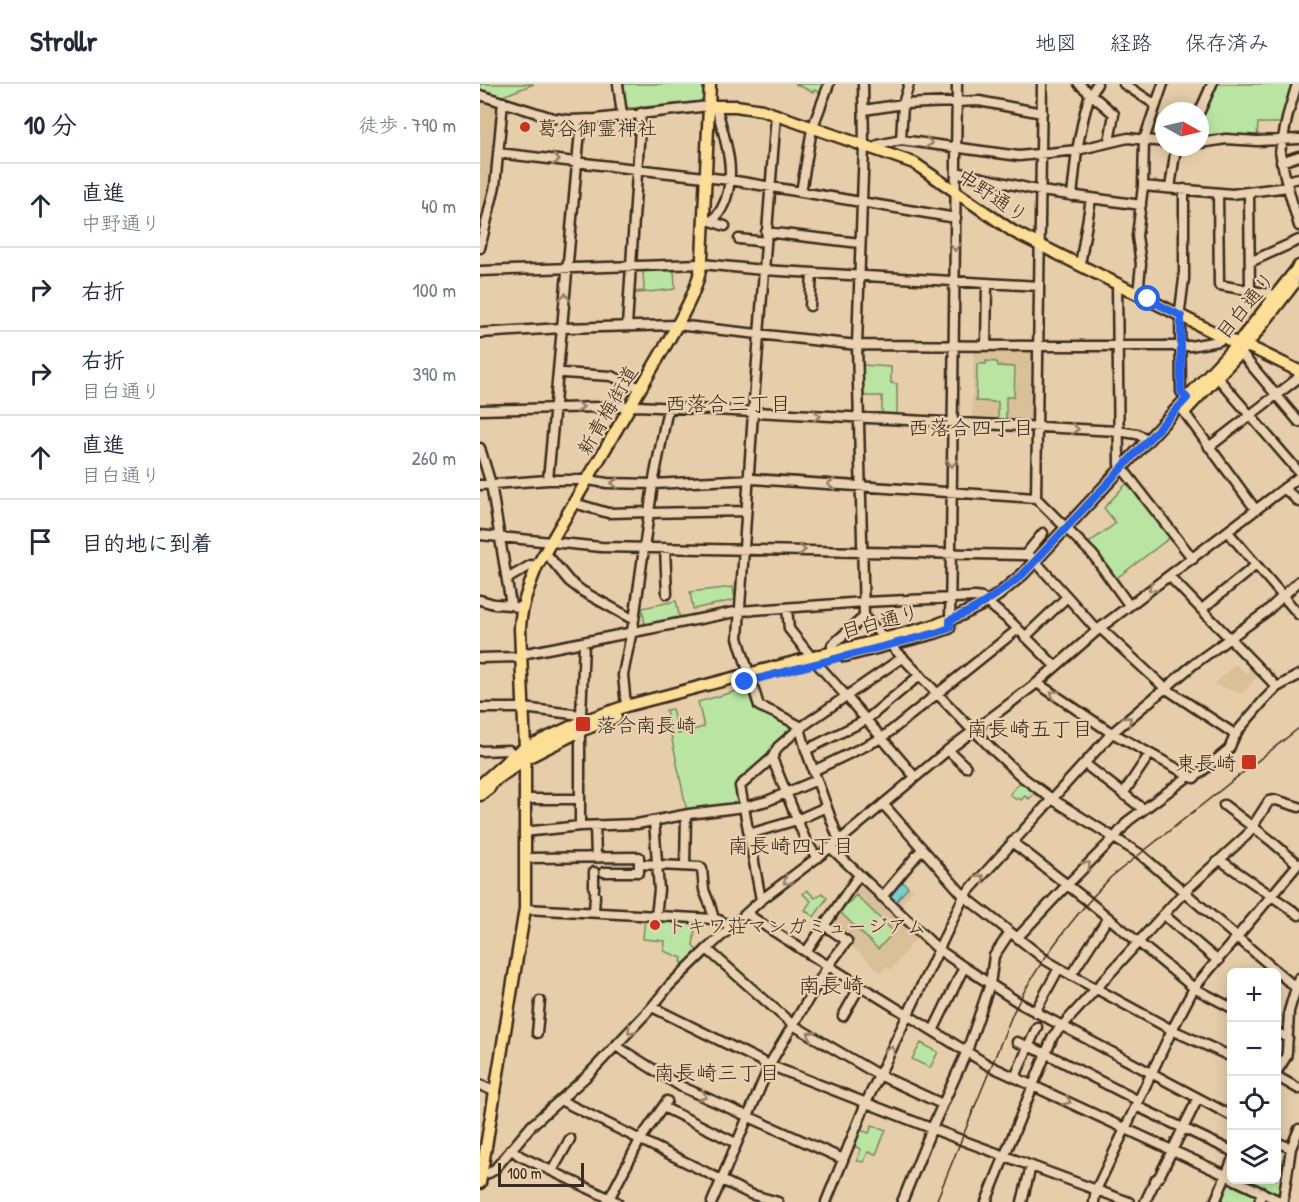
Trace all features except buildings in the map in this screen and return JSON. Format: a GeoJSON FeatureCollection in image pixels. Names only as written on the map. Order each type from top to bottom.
{"type":"FeatureCollection","features":[{"type":"Feature","properties":{"kind":"main road","name":"新青梅街道"},"geometry":{"type":"LineString","coordinates":[[525,753],[520,628],[517,607],[526,594],[537,566],[677,325],[695,287],[702,264],[708,222],[706,177],[713,106],[710,84]]}},
{"type":"Feature","properties":{"kind":"main road","name":"中野通り"},"geometry":{"type":"LineString","coordinates":[[713,106],[754,108],[914,163],[1014,232],[1241,347],[1299,373]]}},
{"type":"Feature","properties":{"kind":"main road","name":"目白通り"},"geometry":{"type":"LineString","coordinates":[[525,753],[581,722],[626,706],[749,677],[950,624],[990,604],[1038,564],[1187,398],[1241,347],[1276,295],[1299,266]]}},
{"type":"Feature","properties":{"kind":"main road","name":"目白通り"},"geometry":{"type":"LineString","coordinates":[[1122,468],[1184,412],[1217,377],[1299,278]]}},
{"type":"Feature","properties":{"kind":"main road","name":"目白通り"},"geometry":{"type":"LineString","coordinates":[[814,660],[832,652],[886,641]]}},
{"type":"Feature","properties":{"kind":"main road","name":"目白通り"},"geometry":{"type":"LineString","coordinates":[[581,722],[626,713],[749,677]]}},
{"type":"Feature","properties":{"kind":"main road"},"geometry":{"type":"LineString","coordinates":[[480,784],[514,755],[525,753]]}},
{"type":"Feature","properties":{"kind":"main road"},"geometry":{"type":"LineString","coordinates":[[480,795],[525,753]]}},
{"type":"Feature","properties":{"kind":"main road"},"geometry":{"type":"LineString","coordinates":[[481,1178],[483,1147],[496,1092],[525,909],[525,753]]}},
{"type":"Feature","properties":{"kind":"main road"},"geometry":{"type":"LineString","coordinates":[[493,782],[513,774],[521,779],[525,793]]}},
{"type":"Feature","properties":{"kind":"street"},"geometry":{"type":"LineString","coordinates":[[618,84],[622,115]]}},
{"type":"Feature","properties":{"kind":"street"},"geometry":{"type":"LineString","coordinates":[[801,192],[812,129],[829,84]]}},
{"type":"Feature","properties":{"kind":"street"},"geometry":{"type":"LineString","coordinates":[[863,84],[869,148],[862,202],[857,345],[864,616],[973,730],[1021,776],[1052,799],[1140,854],[1237,938],[1298,983],[1288,1011],[1286,1057],[1281,1066]]}},
{"type":"Feature","properties":{"kind":"street"},"geometry":{"type":"LineString","coordinates":[[901,140],[903,104],[909,84]]}},
{"type":"Feature","properties":{"kind":"street"},"geometry":{"type":"LineString","coordinates":[[950,624],[957,84]]}},
{"type":"Feature","properties":{"kind":"street"},"geometry":{"type":"LineString","coordinates":[[1036,498],[1042,84]]}},
{"type":"Feature","properties":{"kind":"street"},"geometry":{"type":"LineString","coordinates":[[1079,84],[1114,114],[1109,142]]}},
{"type":"Feature","properties":{"kind":"street"},"geometry":{"type":"LineString","coordinates":[[1072,196],[1077,150],[1090,93],[1097,84]]}},
{"type":"Feature","properties":{"kind":"street"},"geometry":{"type":"LineString","coordinates":[[1124,84],[1155,104]]}},
{"type":"Feature","properties":{"kind":"street"},"geometry":{"type":"LineString","coordinates":[[1157,102],[1163,84]]}},
{"type":"Feature","properties":{"kind":"street"},"geometry":{"type":"LineString","coordinates":[[1204,102],[1212,84]]}},
{"type":"Feature","properties":{"kind":"street"},"geometry":{"type":"LineString","coordinates":[[1298,84],[1281,140],[1280,152],[1299,226]]}},
{"type":"Feature","properties":{"kind":"street"},"geometry":{"type":"LineString","coordinates":[[480,95],[553,118],[581,120],[713,106],[729,158],[730,180],[727,198],[717,218],[708,222]]}},
{"type":"Feature","properties":{"kind":"street"},"geometry":{"type":"LineString","coordinates":[[864,110],[903,104],[979,101],[1042,113]]}},
{"type":"Feature","properties":{"kind":"street"},"geometry":{"type":"LineString","coordinates":[[480,248],[484,214],[495,186],[503,102]]}},
{"type":"Feature","properties":{"kind":"street"},"geometry":{"type":"LineString","coordinates":[[1138,294],[1141,264],[1137,236],[1143,186],[1144,140],[1155,108]]}},
{"type":"Feature","properties":{"kind":"street"},"geometry":{"type":"LineString","coordinates":[[627,327],[641,113]]}},
{"type":"Feature","properties":{"kind":"street"},"geometry":{"type":"LineString","coordinates":[[1288,114],[1299,114]]}},
{"type":"Feature","properties":{"kind":"street"},"geometry":{"type":"LineString","coordinates":[[776,115],[738,638],[759,706],[800,728],[839,841]]}},
{"type":"Feature","properties":{"kind":"street"},"geometry":{"type":"LineString","coordinates":[[548,480],[560,373],[581,120]]}},
{"type":"Feature","properties":{"kind":"street"},"geometry":{"type":"LineString","coordinates":[[869,148],[901,140],[1019,156],[1077,150],[1128,138],[1155,141]]}},
{"type":"Feature","properties":{"kind":"street"},"geometry":{"type":"LineString","coordinates":[[1209,142],[1226,139],[1257,141],[1299,139]]}},
{"type":"Feature","properties":{"kind":"street"},"geometry":{"type":"LineString","coordinates":[[498,153],[730,180],[956,218]]}},
{"type":"Feature","properties":{"kind":"street"},"geometry":{"type":"LineString","coordinates":[[1170,188],[1175,156]]}},
{"type":"Feature","properties":{"kind":"street"},"geometry":{"type":"LineString","coordinates":[[1281,162],[1299,156]]}},
{"type":"Feature","properties":{"kind":"street"},"geometry":{"type":"LineString","coordinates":[[956,172],[1041,191],[1141,205]]}},
{"type":"Feature","properties":{"kind":"street"},"geometry":{"type":"LineString","coordinates":[[1143,186],[1232,194],[1287,184],[1299,178]]}},
{"type":"Feature","properties":{"kind":"street"},"geometry":{"type":"LineString","coordinates":[[1184,189],[1184,279],[1180,310],[1181,392],[1187,398]]}},
{"type":"Feature","properties":{"kind":"street"},"geometry":{"type":"LineString","coordinates":[[1250,192],[1250,290]]}},
{"type":"Feature","properties":{"kind":"street"},"geometry":{"type":"LineString","coordinates":[[1218,193],[1219,285],[1276,295]]}},
{"type":"Feature","properties":{"kind":"street"},"geometry":{"type":"LineString","coordinates":[[1080,265],[1091,199]]}},
{"type":"Feature","properties":{"kind":"street"},"geometry":{"type":"LineString","coordinates":[[708,222],[725,225]]}},
{"type":"Feature","properties":{"kind":"street"},"geometry":{"type":"LineString","coordinates":[[766,232],[860,243]]}},
{"type":"Feature","properties":{"kind":"street"},"geometry":{"type":"LineString","coordinates":[[739,239],[766,242]]}},
{"type":"Feature","properties":{"kind":"street"},"geometry":{"type":"LineString","coordinates":[[1250,262],[1299,240]]}},
{"type":"Feature","properties":{"kind":"street"},"geometry":{"type":"LineString","coordinates":[[480,271],[702,264],[763,270],[1039,286]]}},
{"type":"Feature","properties":{"kind":"street"},"geometry":{"type":"LineString","coordinates":[[810,306],[812,273]]}},
{"type":"Feature","properties":{"kind":"street"},"geometry":{"type":"LineString","coordinates":[[986,346],[987,283]]}},
{"type":"Feature","properties":{"kind":"street"},"geometry":{"type":"LineString","coordinates":[[1117,284],[1118,431],[1122,468],[1193,558]]}},
{"type":"Feature","properties":{"kind":"street"},"geometry":{"type":"LineString","coordinates":[[480,333],[677,325],[857,345],[954,346],[1181,347],[1220,341],[1224,337]]}},
{"type":"Feature","properties":{"kind":"street"},"geometry":{"type":"LineString","coordinates":[[1241,347],[1299,422]]}},
{"type":"Feature","properties":{"kind":"street"},"geometry":{"type":"LineString","coordinates":[[560,373],[611,376],[641,388]]}},
{"type":"Feature","properties":{"kind":"street"},"geometry":{"type":"LineString","coordinates":[[1209,447],[1297,379],[1299,373]]}},
{"type":"Feature","properties":{"kind":"street"},"geometry":{"type":"LineString","coordinates":[[1217,377],[1299,472]]}},
{"type":"Feature","properties":{"kind":"street"},"geometry":{"type":"LineString","coordinates":[[480,410],[631,405],[1118,431],[1137,434],[1148,440]]}},
{"type":"Feature","properties":{"kind":"street"},"geometry":{"type":"LineString","coordinates":[[626,706],[623,675],[632,633],[653,484],[669,408]]}},
{"type":"Feature","properties":{"kind":"street"},"geometry":{"type":"LineString","coordinates":[[1184,412],[1256,510]]}},
{"type":"Feature","properties":{"kind":"street"},"geometry":{"type":"LineString","coordinates":[[480,448],[491,484],[507,579],[517,607],[480,600]]}},
{"type":"Feature","properties":{"kind":"street"},"geometry":{"type":"LineString","coordinates":[[481,1178],[492,1172],[532,1125],[588,1075],[669,986],[761,900],[831,848],[948,750],[1037,682],[1098,629],[1299,477]]}},
{"type":"Feature","properties":{"kind":"street"},"geometry":{"type":"LineString","coordinates":[[480,485],[548,480],[653,484],[748,479],[1036,498],[1094,555],[1130,605]]}},
{"type":"Feature","properties":{"kind":"street"},"geometry":{"type":"LineString","coordinates":[[1284,488],[1299,502]]}},
{"type":"Feature","properties":{"kind":"street"},"geometry":{"type":"LineString","coordinates":[[574,503],[608,513],[746,511]]}},
{"type":"Feature","properties":{"kind":"street"},"geometry":{"type":"LineString","coordinates":[[1228,532],[1299,615]]}},
{"type":"Feature","properties":{"kind":"street"},"geometry":{"type":"LineString","coordinates":[[1025,555],[1044,533]]}},
{"type":"Feature","properties":{"kind":"street"},"geometry":{"type":"LineString","coordinates":[[480,536],[590,546],[645,548],[1029,555],[1098,629],[1165,688],[1236,735]]}},
{"type":"Feature","properties":{"kind":"street"},"geometry":{"type":"LineString","coordinates":[[665,548],[667,594]]}},
{"type":"Feature","properties":{"kind":"street"},"geometry":{"type":"LineString","coordinates":[[545,552],[569,581],[582,591],[634,620]]}},
{"type":"Feature","properties":{"kind":"street"},"geometry":{"type":"LineString","coordinates":[[507,579],[531,565],[537,566]]}},
{"type":"Feature","properties":{"kind":"street"},"geometry":{"type":"LineString","coordinates":[[1202,609],[1256,565]]}},
{"type":"Feature","properties":{"kind":"street"},"geometry":{"type":"LineString","coordinates":[[1169,576],[1277,687]]}},
{"type":"Feature","properties":{"kind":"street"},"geometry":{"type":"LineString","coordinates":[[826,1202],[866,1103],[964,896],[1112,733],[1194,664],[1266,612],[1299,581]]}},
{"type":"Feature","properties":{"kind":"street"},"geometry":{"type":"LineString","coordinates":[[480,658],[521,657],[527,653],[740,611],[975,597],[982,598],[990,604],[1055,666]]}},
{"type":"Feature","properties":{"kind":"street"},"geometry":{"type":"LineString","coordinates":[[1025,637],[1067,597]]}},
{"type":"Feature","properties":{"kind":"street"},"geometry":{"type":"LineString","coordinates":[[787,608],[789,629],[915,777]]}},
{"type":"Feature","properties":{"kind":"street"},"geometry":{"type":"LineString","coordinates":[[832,652],[832,645],[864,616]]}},
{"type":"Feature","properties":{"kind":"street"},"geometry":{"type":"LineString","coordinates":[[524,832],[580,826],[637,824],[744,807],[767,801],[786,793],[882,738],[1018,629]]}},
{"type":"Feature","properties":{"kind":"street"},"geometry":{"type":"LineString","coordinates":[[580,826],[584,643]]}},
{"type":"Feature","properties":{"kind":"street"},"geometry":{"type":"LineString","coordinates":[[761,900],[740,786],[772,758],[778,747],[800,728],[903,657]]}},
{"type":"Feature","properties":{"kind":"street"},"geometry":{"type":"LineString","coordinates":[[806,750],[866,720],[920,675]]}},
{"type":"Feature","properties":{"kind":"street"},"geometry":{"type":"LineString","coordinates":[[902,1202],[942,1104],[967,1051],[990,984],[994,956],[1115,837],[1128,821],[1229,749],[1236,735],[1260,704],[1277,687],[1299,675]]}},
{"type":"Feature","properties":{"kind":"street"},"geometry":{"type":"LineString","coordinates":[[1037,682],[1112,733],[1191,777]]}},
{"type":"Feature","properties":{"kind":"street"},"geometry":{"type":"LineString","coordinates":[[480,708],[523,708],[581,722]]}},
{"type":"Feature","properties":{"kind":"street"},"geometry":{"type":"LineString","coordinates":[[480,751],[508,750],[514,755]]}},
{"type":"Feature","properties":{"kind":"street"},"geometry":{"type":"LineString","coordinates":[[948,750],[966,767]]}},
{"type":"Feature","properties":{"kind":"street"},"geometry":{"type":"LineString","coordinates":[[1123,794],[1149,755]]}},
{"type":"Feature","properties":{"kind":"street"},"geometry":{"type":"LineString","coordinates":[[772,758],[809,848],[817,858]]}},
{"type":"Feature","properties":{"kind":"street"},"geometry":{"type":"LineString","coordinates":[[1085,764],[1143,809]]}},
{"type":"Feature","properties":{"kind":"street"},"geometry":{"type":"LineString","coordinates":[[525,793],[579,799]]}},
{"type":"Feature","properties":{"kind":"street"},"geometry":{"type":"LineString","coordinates":[[986,1202],[1053,1036],[1184,892],[1241,841],[1269,801],[1276,800],[1299,807]]}},
{"type":"Feature","properties":{"kind":"street"},"geometry":{"type":"LineString","coordinates":[[883,804],[964,896],[1047,961],[1172,1030],[1227,1052]]}},
{"type":"Feature","properties":{"kind":"street"},"geometry":{"type":"LineString","coordinates":[[1094,1202],[1096,1190],[1194,988],[1299,863],[1224,805]]}},
{"type":"Feature","properties":{"kind":"street"},"geometry":{"type":"LineString","coordinates":[[749,834],[797,820],[826,807]]}},
{"type":"Feature","properties":{"kind":"street"},"geometry":{"type":"LineString","coordinates":[[685,866],[686,815]]}},
{"type":"Feature","properties":{"kind":"street"},"geometry":{"type":"LineString","coordinates":[[654,821],[659,890],[656,916]]}},
{"type":"Feature","properties":{"kind":"street"},"geometry":{"type":"LineString","coordinates":[[595,826],[596,857]]}},
{"type":"Feature","properties":{"kind":"street"},"geometry":{"type":"LineString","coordinates":[[1012,842],[1194,988],[1227,1005]]}},
{"type":"Feature","properties":{"kind":"street"},"geometry":{"type":"LineString","coordinates":[[831,848],[938,949],[964,967],[1018,1003],[1227,1113]]}},
{"type":"Feature","properties":{"kind":"street"},"geometry":{"type":"LineString","coordinates":[[882,897],[922,849]]}},
{"type":"Feature","properties":{"kind":"street"},"geometry":{"type":"LineString","coordinates":[[525,858],[639,857],[639,872],[604,872]]}},
{"type":"Feature","properties":{"kind":"street"},"geometry":{"type":"LineString","coordinates":[[1220,860],[1299,915]]}},
{"type":"Feature","properties":{"kind":"street"},"geometry":{"type":"LineString","coordinates":[[639,864],[700,867],[704,890],[714,919]]}},
{"type":"Feature","properties":{"kind":"street"},"geometry":{"type":"LineString","coordinates":[[594,872],[594,912]]}},
{"type":"Feature","properties":{"kind":"street"},"geometry":{"type":"LineString","coordinates":[[806,952],[859,875]]}},
{"type":"Feature","properties":{"kind":"street"},"geometry":{"type":"LineString","coordinates":[[525,909],[714,919],[732,927]]}},
{"type":"Feature","properties":{"kind":"street"},"geometry":{"type":"LineString","coordinates":[[747,914],[907,1015],[995,1067],[1227,1176]]}},
{"type":"Feature","properties":{"kind":"street"},"geometry":{"type":"LineString","coordinates":[[1164,915],[1218,961]]}},
{"type":"Feature","properties":{"kind":"street"},"geometry":{"type":"LineString","coordinates":[[1071,975],[1108,918]]}},
{"type":"Feature","properties":{"kind":"street"},"geometry":{"type":"LineString","coordinates":[[712,1202],[770,1065],[828,966],[847,941],[825,926]]}},
{"type":"Feature","properties":{"kind":"street"},"geometry":{"type":"LineString","coordinates":[[707,949],[793,1025],[879,1075],[942,1104]]}},
{"type":"Feature","properties":{"kind":"street"},"geometry":{"type":"LineString","coordinates":[[933,1031],[964,967]]}},
{"type":"Feature","properties":{"kind":"street"},"geometry":{"type":"LineString","coordinates":[[1035,1011],[1059,968]]}},
{"type":"Feature","properties":{"kind":"street"},"geometry":{"type":"LineString","coordinates":[[843,1017],[861,986]]}},
{"type":"Feature","properties":{"kind":"street"},"geometry":{"type":"LineString","coordinates":[[537,1033],[540,1001]]}},
{"type":"Feature","properties":{"kind":"street"},"geometry":{"type":"LineString","coordinates":[[652,1007],[770,1065],[1129,1202]]}},
{"type":"Feature","properties":{"kind":"street"},"geometry":{"type":"LineString","coordinates":[[1015,1077],[1037,1027]]}},
{"type":"Feature","properties":{"kind":"street"},"geometry":{"type":"LineString","coordinates":[[1281,1034],[1299,1037]]}},
{"type":"Feature","properties":{"kind":"street"},"geometry":{"type":"LineString","coordinates":[[1017,1042],[1046,1054],[1183,1128],[1227,1149]]}},
{"type":"Feature","properties":{"kind":"street"},"geometry":{"type":"LineString","coordinates":[[616,1046],[680,1086],[843,1159]]}},
{"type":"Feature","properties":{"kind":"street"},"geometry":{"type":"LineString","coordinates":[[1278,1076],[1299,1089]]}},
{"type":"Feature","properties":{"kind":"street"},"geometry":{"type":"LineString","coordinates":[[480,1085],[496,1092]]}},
{"type":"Feature","properties":{"kind":"street"},"geometry":{"type":"LineString","coordinates":[[1145,1202],[1198,1098]]}},
{"type":"Feature","properties":{"kind":"street"},"geometry":{"type":"LineString","coordinates":[[560,1100],[750,1194],[778,1202]]}},
{"type":"Feature","properties":{"kind":"street"},"geometry":{"type":"LineString","coordinates":[[511,1149],[520,1156],[611,1201],[640,1140],[665,1104],[736,1143]]}},
{"type":"Feature","properties":{"kind":"street"},"geometry":{"type":"LineString","coordinates":[[1244,1184],[1283,1202],[1299,1129]]}},
{"type":"Feature","properties":{"kind":"street"},"geometry":{"type":"LineString","coordinates":[[552,1171],[570,1139]]}},
{"type":"Feature","properties":{"kind":"street"},"geometry":{"type":"LineString","coordinates":[[1022,1202],[1031,1166]]}},
{"type":"Feature","properties":{"kind":"street"},"geometry":{"type":"LineString","coordinates":[[1215,1202],[1227,1184]]}},
{"type":"Feature","properties":{"kind":"street"},"geometry":{"type":"LineString","coordinates":[[1259,1202],[1262,1192]]}},
{"type":"Feature","properties":{"kind":"shaded area"},"geometry":{"type":"Polygon","coordinates":[[[480,101],[500,107],[493,184],[486,211],[480,211],[480,101]]]}},
{"type":"Feature","properties":{"kind":"shaded area"},"geometry":{"type":"Polygon","coordinates":[[[974,348],[1036,349],[1034,422],[1032,424],[972,420],[974,348]]]}},
{"type":"Feature","properties":{"kind":"shaded area"},"geometry":{"type":"Polygon","coordinates":[[[1235,664],[1246,673],[1252,668],[1258,676],[1242,694],[1214,684],[1235,664]]]}},
{"type":"Feature","properties":{"kind":"shaded area"},"geometry":{"type":"Polygon","coordinates":[[[859,878],[919,935],[891,970],[887,966],[881,973],[828,925],[859,878]]]}},
{"type":"Feature","properties":{"kind":"shaded area"},"geometry":{"type":"Polygon","coordinates":[[[900,878],[913,890],[899,907],[884,896],[900,878]]]}},
{"type":"Feature","properties":{"kind":"green space"},"geometry":{"type":"Polygon","coordinates":[[[480,84],[534,84],[500,97],[480,91],[480,84]]]}},
{"type":"Feature","properties":{"kind":"green space"},"geometry":{"type":"Polygon","coordinates":[[[620,84],[704,84],[704,98],[699,102],[623,107],[620,84]]]}},
{"type":"Feature","properties":{"kind":"green space"},"geometry":{"type":"Polygon","coordinates":[[[795,84],[828,84],[824,94],[795,84]]]}},
{"type":"Feature","properties":{"kind":"green space"},"geometry":{"type":"Polygon","coordinates":[[[1215,84],[1289,84],[1293,86],[1284,123],[1258,123],[1257,138],[1227,134],[1209,137],[1208,102],[1215,84]]]}},
{"type":"Feature","properties":{"kind":"green space"},"geometry":{"type":"Polygon","coordinates":[[[643,268],[674,268],[675,289],[631,294],[631,292],[644,291],[643,268]]]}},
{"type":"Feature","properties":{"kind":"green space"},"geometry":{"type":"Polygon","coordinates":[[[986,361],[997,362],[998,366],[1015,367],[1014,397],[1006,397],[1006,419],[998,419],[998,402],[976,401],[977,364],[986,364],[986,361]]]}},
{"type":"Feature","properties":{"kind":"green space"},"geometry":{"type":"Polygon","coordinates":[[[862,365],[891,367],[891,383],[897,384],[897,417],[882,417],[882,396],[862,396],[862,365]]]}},
{"type":"Feature","properties":{"kind":"green space"},"geometry":{"type":"Polygon","coordinates":[[[1128,482],[1172,536],[1114,580],[1086,545],[1116,523],[1104,508],[1128,482]]]}},
{"type":"Feature","properties":{"kind":"green space"},"geometry":{"type":"Polygon","coordinates":[[[733,587],[735,600],[693,609],[690,592],[733,587]]]}},
{"type":"Feature","properties":{"kind":"green space"},"geometry":{"type":"Polygon","coordinates":[[[676,601],[680,619],[645,625],[642,608],[676,601]]]}},
{"type":"Feature","properties":{"kind":"green space"},"geometry":{"type":"Polygon","coordinates":[[[751,687],[758,708],[797,727],[769,759],[739,784],[739,805],[687,812],[666,710],[672,709],[678,734],[704,727],[698,702],[751,687]]]}},
{"type":"Feature","properties":{"kind":"green space"},"geometry":{"type":"Polygon","coordinates":[[[1022,780],[1037,790],[1029,799],[1025,796],[1021,800],[1018,798],[1016,800],[1010,794],[1022,780]]]}},
{"type":"Feature","properties":{"kind":"green space"},"geometry":{"type":"Polygon","coordinates":[[[807,890],[815,898],[822,893],[827,898],[814,917],[805,910],[811,901],[803,894],[807,890]]]}},
{"type":"Feature","properties":{"kind":"green space"},"geometry":{"type":"Polygon","coordinates":[[[856,895],[894,932],[878,949],[840,912],[856,895]]]}},
{"type":"Feature","properties":{"kind":"green space"},"geometry":{"type":"Polygon","coordinates":[[[645,916],[696,920],[693,946],[699,953],[687,964],[681,962],[682,958],[664,951],[665,941],[643,939],[645,916]]]}},
{"type":"Feature","properties":{"kind":"green space"},"geometry":{"type":"Polygon","coordinates":[[[921,1043],[938,1052],[930,1068],[912,1059],[921,1043]]]}},
{"type":"Feature","properties":{"kind":"green space"},"geometry":{"type":"Polygon","coordinates":[[[872,1125],[886,1130],[876,1154],[868,1152],[864,1162],[857,1161],[861,1149],[852,1145],[858,1129],[869,1133],[872,1125]]]}},
{"type":"Feature","properties":{"kind":"green space"},"geometry":{"type":"Polygon","coordinates":[[[1281,1146],[1287,1148],[1283,1202],[1262,1192],[1259,1202],[1218,1202],[1227,1178],[1227,1184],[1281,1184],[1281,1146]]]}},
{"type":"Feature","properties":{"kind":"water"},"geometry":{"type":"Polygon","coordinates":[[[901,880],[908,887],[895,903],[887,896],[901,880]]]}},
{"type":"Feature","properties":{"kind":"railway"},"geometry":{"type":"LineString","coordinates":[[936,1202],[1013,1013],[1033,976],[1057,941],[1111,877],[1299,728]]}},
{"type":"Feature","properties":{"kind":"place","name":"葛谷御霊神社"},"geometry":{"type":"Point","coordinates":[525,127]}},
{"type":"Feature","properties":{"kind":"place","name":"落合南長崎"},"geometry":{"type":"Point","coordinates":[583,724]}},
{"type":"Feature","properties":{"kind":"place","name":"東長崎"},"geometry":{"type":"Point","coordinates":[1249,762]}},
{"type":"Feature","properties":{"kind":"place","name":"トキワ荘マンガミュージアム"},"geometry":{"type":"Point","coordinates":[655,925]}},
{"type":"Feature","properties":{"kind":"district","name":"西落合三丁目"},"geometry":{"type":"Point","coordinates":[728,403]}},
{"type":"Feature","properties":{"kind":"district","name":"西落合四丁目"},"geometry":{"type":"Point","coordinates":[971,427]}},
{"type":"Feature","properties":{"kind":"district","name":"南長崎五丁目"},"geometry":{"type":"Point","coordinates":[1030,728]}},
{"type":"Feature","properties":{"kind":"district","name":"南長崎四丁目"},"geometry":{"type":"Point","coordinates":[791,845]}},
{"type":"Feature","properties":{"kind":"district","name":"南長崎"},"geometry":{"type":"Point","coordinates":[831,985]}},
{"type":"Feature","properties":{"kind":"district","name":"南長崎三丁目"},"geometry":{"type":"Point","coordinates":[717,1072]}},
{"type":"Feature","properties":{"kind":"route"},"geometry":{"type":"LineString","coordinates":[[745,682],[950,628],[950,620],[998,595],[1036,562],[1187,398],[1181,392],[1181,316],[1148,299]]}}]}
